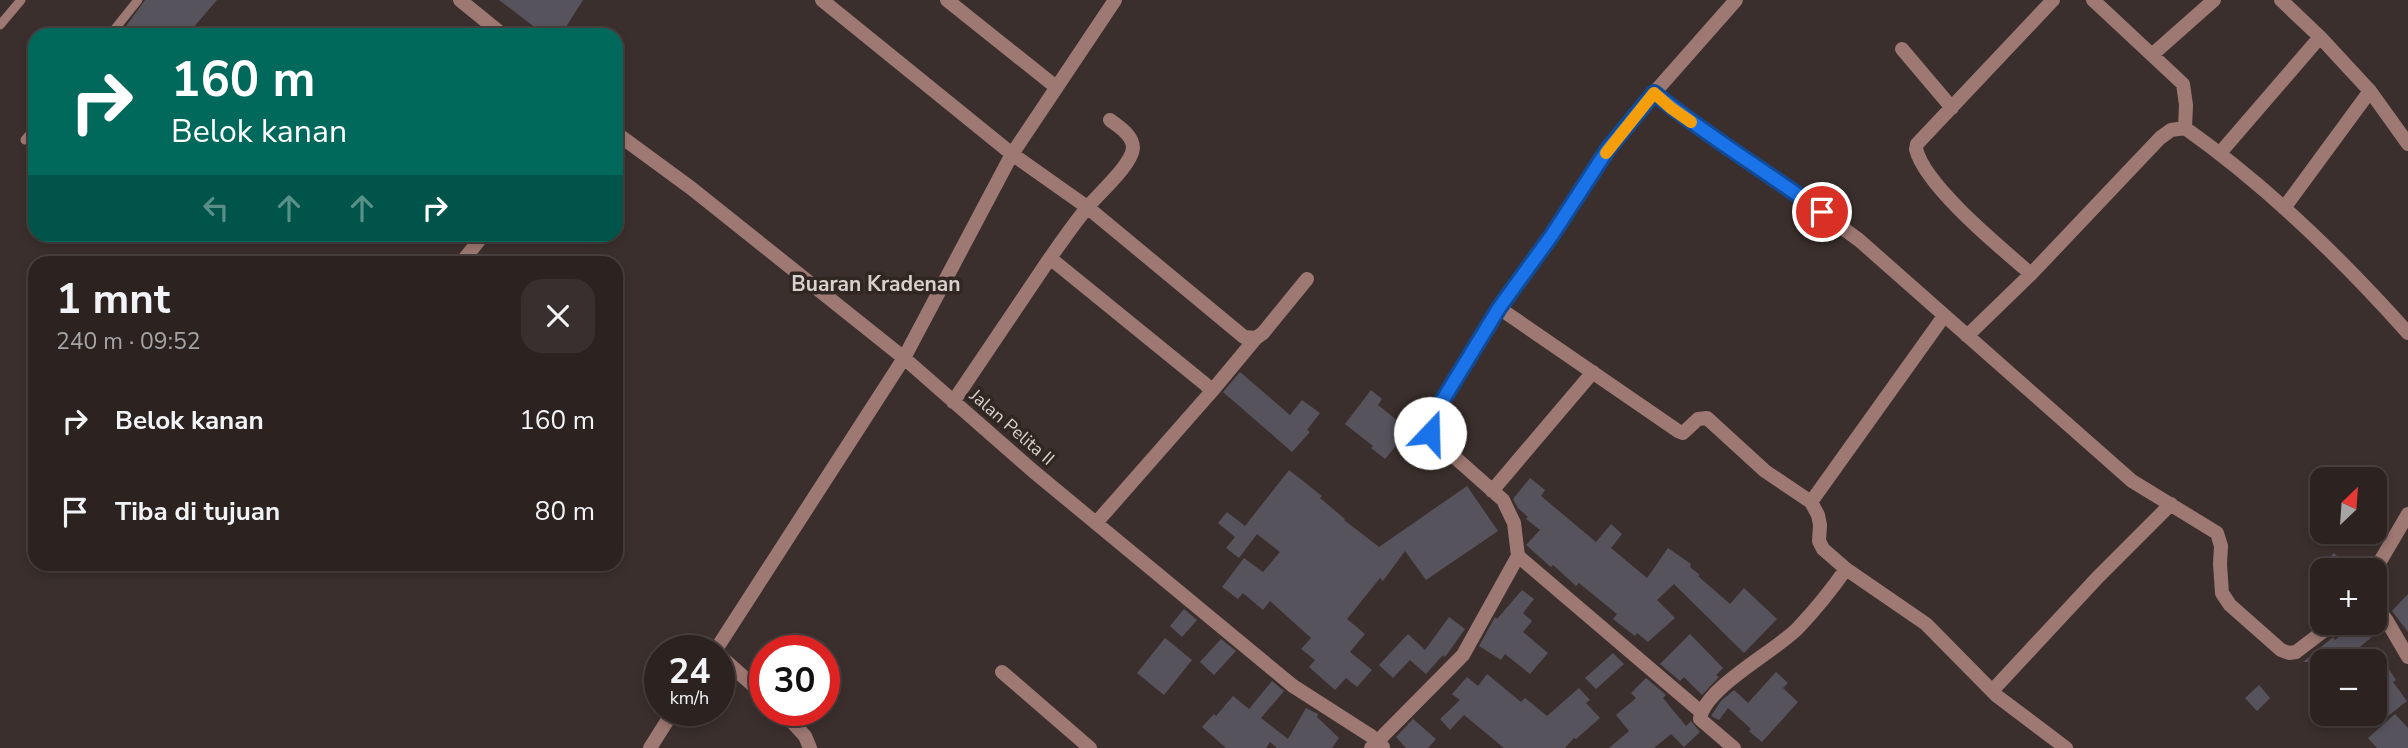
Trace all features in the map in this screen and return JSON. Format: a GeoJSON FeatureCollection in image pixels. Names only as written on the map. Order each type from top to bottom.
{"type":"FeatureCollection","features":[{"type":"Feature","properties":{"kind":"street"},"geometry":{"type":"LineString","coordinates":[[460,0],[494,28]]}},
{"type":"Feature","properties":{"kind":"street"},"geometry":{"type":"LineString","coordinates":[[822,0],[1012,153],[1087,207],[1236,331],[1244,337],[1256,338]]}},
{"type":"Feature","properties":{"kind":"street"},"geometry":{"type":"LineString","coordinates":[[947,0],[1056,87]]}},
{"type":"Feature","properties":{"kind":"street"},"geometry":{"type":"LineString","coordinates":[[725,635],[904,358],[1012,153],[1115,0]]}},
{"type":"Feature","properties":{"kind":"street"},"geometry":{"type":"LineString","coordinates":[[1377,746],[1463,655],[1518,556],[1514,523],[1503,500],[1432,437],[1430,422],[1499,308],[1552,235],[1608,149],[1736,0]]}},
{"type":"Feature","properties":{"kind":"street"},"geometry":{"type":"LineString","coordinates":[[2031,274],[1967,217],[1925,169],[1917,154],[1917,144],[2053,0]]}},
{"type":"Feature","properties":{"kind":"street"},"geometry":{"type":"LineString","coordinates":[[2093,0],[2183,84],[2185,128]]}},
{"type":"Feature","properties":{"kind":"street"},"geometry":{"type":"LineString","coordinates":[[2153,54],[2214,0]]}},
{"type":"Feature","properties":{"kind":"street"},"geometry":{"type":"LineString","coordinates":[[2281,0],[2370,91],[2408,144]]}},
{"type":"Feature","properties":{"kind":"street"},"geometry":{"type":"LineString","coordinates":[[2220,153],[2320,37]]}},
{"type":"Feature","properties":{"kind":"street"},"geometry":{"type":"LineString","coordinates":[[1902,49],[1952,108]]}},
{"type":"Feature","properties":{"kind":"street"},"geometry":{"type":"LineString","coordinates":[[2284,208],[2370,91]]}},
{"type":"Feature","properties":{"kind":"street"},"geometry":{"type":"LineString","coordinates":[[1654,93],[1671,108],[1766,172],[1859,240],[2132,481],[2217,533],[2221,546],[2222,593],[2230,606],[2281,650],[2296,652],[2318,635]]}},
{"type":"Feature","properties":{"kind":"street"},"geometry":{"type":"LineString","coordinates":[[953,402],[1087,207],[1128,161],[1133,145],[1128,134],[1110,120]]}},
{"type":"Feature","properties":{"kind":"street"},"geometry":{"type":"LineString","coordinates":[[1967,336],[2031,274],[2160,138],[2171,130],[2185,128],[2220,153],[2324,244],[2408,332]]}},
{"type":"Feature","properties":{"kind":"street","name":"Jalan Pelita II"},"geometry":{"type":"LineString","coordinates":[[623,138],[691,188],[904,358],[1096,523],[1293,686],[1377,746]]}},
{"type":"Feature","properties":{"kind":"street"},"geometry":{"type":"LineString","coordinates":[[467,256],[478,242]]}},
{"type":"Feature","properties":{"kind":"street"},"geometry":{"type":"LineString","coordinates":[[1050,258],[1212,391]]}},
{"type":"Feature","properties":{"kind":"street"},"geometry":{"type":"LineString","coordinates":[[1096,523],[1307,279]]}},
{"type":"Feature","properties":{"kind":"street"},"geometry":{"type":"LineString","coordinates":[[1499,308],[1678,431],[1683,433],[1698,419],[1707,418],[1765,471],[1811,502],[1820,525],[1819,541],[1823,548],[1846,569],[1926,624],[1992,691],[2066,748]]}},
{"type":"Feature","properties":{"kind":"street"},"geometry":{"type":"LineString","coordinates":[[1811,502],[1944,316]]}},
{"type":"Feature","properties":{"kind":"street"},"geometry":{"type":"LineString","coordinates":[[1492,491],[1592,372]]}},
{"type":"Feature","properties":{"kind":"street"},"geometry":{"type":"LineString","coordinates":[[1992,691],[2098,577],[2171,504]]}},
{"type":"Feature","properties":{"kind":"street"},"geometry":{"type":"LineString","coordinates":[[2382,558],[2408,514]]}},
{"type":"Feature","properties":{"kind":"street"},"geometry":{"type":"LineString","coordinates":[[1518,556],[1701,712]]}},
{"type":"Feature","properties":{"kind":"street"},"geometry":{"type":"LineString","coordinates":[[1734,748],[1700,719],[1704,706],[1732,678],[1797,629],[1846,569]]}},
{"type":"Feature","properties":{"kind":"street"},"geometry":{"type":"LineString","coordinates":[[2387,621],[2408,657]]}},
{"type":"Feature","properties":{"kind":"street"},"geometry":{"type":"LineString","coordinates":[[735,669],[749,682]]}},
{"type":"Feature","properties":{"kind":"street"},"geometry":{"type":"LineString","coordinates":[[1002,672],[1090,748]]}},
{"type":"Feature","properties":{"kind":"street"},"geometry":{"type":"LineString","coordinates":[[650,748],[664,726]]}},
{"type":"Feature","properties":{"kind":"street"},"geometry":{"type":"LineString","coordinates":[[795,726],[805,736],[810,748]]}},
{"type":"Feature","properties":{"kind":"lane"},"geometry":{"type":"LineString","coordinates":[[0,25],[21,0]]}},
{"type":"Feature","properties":{"kind":"lane"},"geometry":{"type":"LineString","coordinates":[[116,28],[138,0]]}},
{"type":"Feature","properties":{"kind":"building"},"geometry":{"type":"Polygon","coordinates":[[[145,0],[217,0],[193,28],[125,28],[145,0]]]}},
{"type":"Feature","properties":{"kind":"building"},"geometry":{"type":"Polygon","coordinates":[[[499,0],[583,0],[565,28],[536,28],[499,0]]]}},
{"type":"Feature","properties":{"kind":"building"},"geometry":{"type":"Polygon","coordinates":[[[1240,372],[1290,415],[1302,400],[1320,413],[1307,430],[1310,432],[1292,452],[1223,392],[1240,372]]]}},
{"type":"Feature","properties":{"kind":"building"},"geometry":{"type":"Polygon","coordinates":[[[1371,390],[1382,399],[1378,405],[1409,430],[1385,459],[1345,424],[1371,390]]]}},
{"type":"Feature","properties":{"kind":"building"},"geometry":{"type":"Polygon","coordinates":[[[1289,470],[1322,496],[1320,498],[1344,520],[1379,547],[1467,486],[1498,531],[1426,580],[1405,551],[1383,581],[1380,578],[1347,619],[1365,634],[1350,652],[1372,670],[1357,687],[1346,678],[1335,690],[1309,667],[1315,660],[1301,649],[1311,638],[1270,601],[1263,610],[1243,593],[1238,599],[1222,587],[1244,558],[1263,572],[1280,552],[1257,534],[1239,558],[1226,548],[1235,537],[1218,523],[1227,512],[1245,526],[1289,470]]]}},
{"type":"Feature","properties":{"kind":"building"},"geometry":{"type":"Polygon","coordinates":[[[1530,478],[1545,490],[1541,496],[1596,542],[1611,524],[1622,534],[1611,548],[1647,578],[1668,548],[1691,564],[1690,567],[1700,575],[1698,576],[1730,604],[1744,588],[1777,619],[1744,653],[1674,584],[1657,600],[1675,618],[1648,642],[1637,633],[1635,636],[1613,619],[1617,614],[1579,583],[1576,586],[1526,545],[1540,530],[1526,519],[1528,517],[1513,499],[1530,478]]]}},
{"type":"Feature","properties":{"kind":"building"},"geometry":{"type":"Polygon","coordinates":[[[1522,590],[1534,599],[1523,613],[1532,621],[1523,632],[1548,653],[1530,674],[1505,654],[1501,660],[1479,646],[1495,617],[1497,619],[1522,590]]]}},
{"type":"Feature","properties":{"kind":"building"},"geometry":{"type":"Polygon","coordinates":[[[2408,594],[2408,632],[2392,611],[2408,594]]]}},
{"type":"Feature","properties":{"kind":"building"},"geometry":{"type":"Polygon","coordinates":[[[1184,609],[1197,620],[1182,637],[1170,626],[1184,609]]]}},
{"type":"Feature","properties":{"kind":"building"},"geometry":{"type":"Polygon","coordinates":[[[1449,617],[1465,629],[1445,657],[1443,655],[1426,674],[1410,660],[1393,678],[1379,665],[1408,634],[1425,650],[1449,617]]]}},
{"type":"Feature","properties":{"kind":"building"},"geometry":{"type":"Polygon","coordinates":[[[1690,634],[1723,668],[1716,675],[1719,677],[1702,695],[1684,677],[1680,681],[1660,664],[1690,634]]]}},
{"type":"Feature","properties":{"kind":"building"},"geometry":{"type":"Polygon","coordinates":[[[2341,635],[2372,637],[2357,649],[2319,649],[2333,637],[2335,640],[2341,635]]]}},
{"type":"Feature","properties":{"kind":"building"},"geometry":{"type":"Polygon","coordinates":[[[1165,638],[1192,660],[1164,695],[1137,673],[1165,638]]]}},
{"type":"Feature","properties":{"kind":"building"},"geometry":{"type":"Polygon","coordinates":[[[1221,639],[1236,651],[1214,675],[1200,662],[1221,639]]]}},
{"type":"Feature","properties":{"kind":"building"},"geometry":{"type":"Polygon","coordinates":[[[1613,653],[1624,664],[1596,689],[1585,678],[1613,653]]]}},
{"type":"Feature","properties":{"kind":"building"},"geometry":{"type":"Polygon","coordinates":[[[2387,666],[2396,680],[2393,682],[2407,701],[2388,716],[2387,666]]]}},
{"type":"Feature","properties":{"kind":"building"},"geometry":{"type":"Polygon","coordinates":[[[1776,672],[1788,683],[1783,688],[1798,702],[1762,742],[1728,708],[1719,720],[1711,716],[1721,701],[1734,690],[1748,703],[1776,672]]]}},
{"type":"Feature","properties":{"kind":"building"},"geometry":{"type":"Polygon","coordinates":[[[1487,674],[1521,702],[1525,698],[1547,716],[1579,688],[1590,700],[1586,703],[1600,718],[1565,748],[1504,748],[1464,715],[1450,730],[1440,719],[1460,700],[1452,694],[1467,677],[1478,686],[1487,674]]]}},
{"type":"Feature","properties":{"kind":"building"},"geometry":{"type":"Polygon","coordinates":[[[1646,678],[1666,695],[1663,698],[1686,726],[1691,721],[1700,732],[1684,747],[1671,734],[1654,748],[1609,748],[1629,731],[1616,715],[1636,698],[1631,693],[1646,678]]]}},
{"type":"Feature","properties":{"kind":"building"},"geometry":{"type":"Polygon","coordinates":[[[1272,681],[1284,691],[1261,718],[1288,739],[1306,708],[1318,714],[1317,717],[1339,738],[1332,748],[1277,748],[1270,742],[1266,748],[1226,748],[1202,727],[1214,714],[1216,716],[1233,696],[1249,709],[1272,681]]]}},
{"type":"Feature","properties":{"kind":"building"},"geometry":{"type":"Polygon","coordinates":[[[2259,685],[2270,698],[2257,711],[2245,698],[2259,685]]]}},
{"type":"Feature","properties":{"kind":"building"},"geometry":{"type":"Polygon","coordinates":[[[2395,714],[2408,728],[2408,748],[2377,748],[2368,738],[2382,726],[2387,726],[2387,721],[2395,714]]]}},
{"type":"Feature","properties":{"kind":"building"},"geometry":{"type":"Polygon","coordinates":[[[1413,719],[1436,739],[1428,748],[1406,748],[1396,737],[1413,719]]]}},
{"type":"Feature","properties":{"kind":"slow traffic"},"geometry":{"type":"LineString","coordinates":[[1606,153],[1654,93],[1691,122]]}},
{"type":"Feature","properties":{"kind":"district","name":"Buaran Kradenan"},"geometry":{"type":"Point","coordinates":[876,284]}},
{"type":"Feature","properties":{"kind":"route"},"geometry":{"type":"LineString","coordinates":[[1430,433],[1433,416],[1499,308],[1552,235],[1608,149],[1654,93],[1671,108],[1822,212]]}}]}
